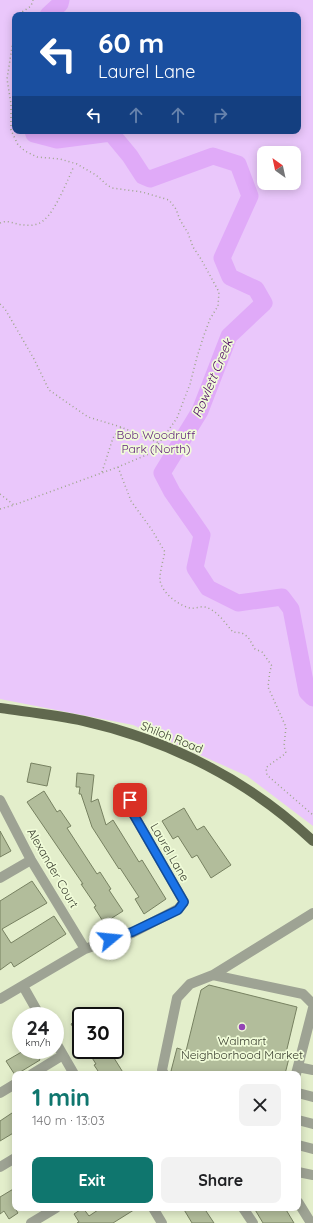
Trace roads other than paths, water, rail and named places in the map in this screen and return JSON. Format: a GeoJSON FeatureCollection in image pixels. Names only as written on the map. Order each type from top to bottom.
{"type":"FeatureCollection","features":[{"type":"Feature","properties":{"kind":"main road","name":"Shiloh Road"},"geometry":{"type":"LineString","coordinates":[[0,708],[84,721],[126,732],[176,751],[219,772],[253,793],[275,808],[313,841]]}},
{"type":"Feature","properties":{"kind":"street","name":"Alexander Court"},"geometry":{"type":"LineString","coordinates":[[0,800],[31,860],[85,949]]}},
{"type":"Feature","properties":{"kind":"street","name":"Laurel Lane"},"geometry":{"type":"LineString","coordinates":[[0,999],[85,949],[132,932],[178,910],[184,902],[128,805],[130,800]]}},
{"type":"Feature","properties":{"kind":"street"},"geometry":{"type":"LineString","coordinates":[[0,878],[31,860]]}},
{"type":"Feature","properties":{"kind":"street"},"geometry":{"type":"LineString","coordinates":[[162,1071],[177,998],[190,984],[213,975],[313,913]]}},
{"type":"Feature","properties":{"kind":"street"},"geometry":{"type":"LineString","coordinates":[[213,975],[303,994],[313,1004]]}},
{"type":"Feature","properties":{"kind":"street"},"geometry":{"type":"LineString","coordinates":[[23,986],[35,1007]]}},
{"type":"Feature","properties":{"kind":"street"},"geometry":{"type":"LineString","coordinates":[[312,1014],[309,1043],[297,1071],[313,1070]]}},
{"type":"Feature","properties":{"kind":"street"},"geometry":{"type":"LineString","coordinates":[[64,1057],[72,1071]]}},
{"type":"Feature","properties":{"kind":"street"},"geometry":{"type":"LineString","coordinates":[[37,1071],[56,1059]]}},
{"type":"Feature","properties":{"kind":"street"},"geometry":{"type":"LineString","coordinates":[[0,1093],[12,1086]]}},
{"type":"Feature","properties":{"kind":"street"},"geometry":{"type":"LineString","coordinates":[[301,1094],[313,1097]]}},
{"type":"Feature","properties":{"kind":"street"},"geometry":{"type":"LineString","coordinates":[[301,1121],[313,1124]]}},
{"type":"Feature","properties":{"kind":"street"},"geometry":{"type":"LineString","coordinates":[[301,1146],[313,1149]]}},
{"type":"Feature","properties":{"kind":"street"},"geometry":{"type":"LineString","coordinates":[[0,1167],[12,1160]]}},
{"type":"Feature","properties":{"kind":"street"},"geometry":{"type":"LineString","coordinates":[[301,1173],[313,1175]]}},
{"type":"Feature","properties":{"kind":"street"},"geometry":{"type":"LineString","coordinates":[[301,1204],[309,1211],[311,1223]]}},
{"type":"Feature","properties":{"kind":"street"},"geometry":{"type":"LineString","coordinates":[[31,1223],[51,1211]]}},
{"type":"Feature","properties":{"kind":"street"},"geometry":{"type":"LineString","coordinates":[[155,1211],[161,1223]]}},
{"type":"Feature","properties":{"kind":"street"},"geometry":{"type":"LineString","coordinates":[[245,1211],[253,1223]]}},
{"type":"Feature","properties":{"kind":"waterway","name":"Rowlett Creek"},"geometry":{"type":"LineString","coordinates":[[51,12],[60,4],[61,0]]}},
{"type":"Feature","properties":{"kind":"waterway","name":"Rowlett Creek"},"geometry":{"type":"LineString","coordinates":[[34,134],[57,140],[103,134]]}},
{"type":"Feature","properties":{"kind":"waterway","name":"Rowlett Creek"},"geometry":{"type":"LineString","coordinates":[[112,134],[130,156],[143,176],[150,179],[213,156],[238,164],[250,196],[222,258],[230,277],[256,289],[264,303],[229,336],[200,411],[162,473],[172,492],[202,535],[195,568],[208,588],[238,603],[282,597],[291,609],[307,692],[313,698]]}},
{"type":"Feature","properties":{"kind":"place","name":"Walmart Neighborhood Market"},"geometry":{"type":"Point","coordinates":[242,1027]}},
{"type":"Feature","properties":{"kind":"park label","name":"Bob Woodruff Park (North)"},"geometry":{"type":"Point","coordinates":[156,441]}}]}
